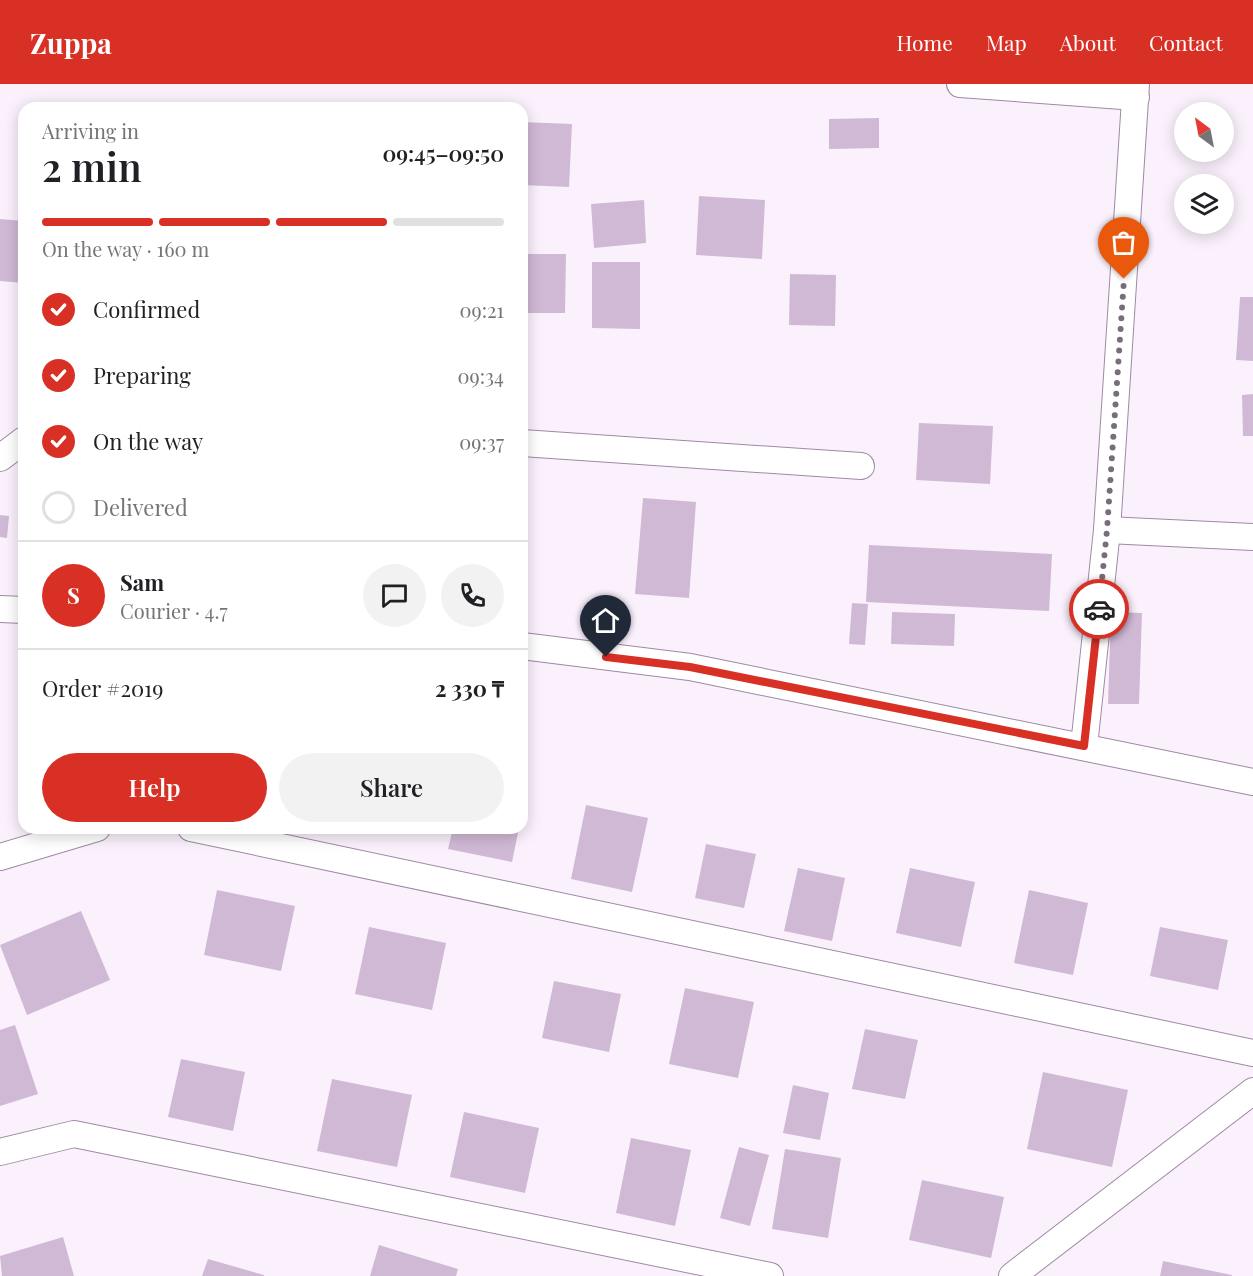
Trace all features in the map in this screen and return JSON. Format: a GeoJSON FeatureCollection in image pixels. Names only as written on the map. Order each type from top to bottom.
{"type":"FeatureCollection","features":[{"type":"Feature","properties":{"kind":"street"},"geometry":{"type":"LineString","coordinates":[[960,84],[1136,90],[1107,530],[1084,746]]}},
{"type":"Feature","properties":{"kind":"street"},"geometry":{"type":"LineString","coordinates":[[528,443],[861,466]]}},
{"type":"Feature","properties":{"kind":"street"},"geometry":{"type":"LineString","coordinates":[[0,458],[18,444]]}},
{"type":"Feature","properties":{"kind":"street"},"geometry":{"type":"LineString","coordinates":[[1107,530],[1253,537]]}},
{"type":"Feature","properties":{"kind":"street"},"geometry":{"type":"LineString","coordinates":[[0,609],[18,610]]}},
{"type":"Feature","properties":{"kind":"street"},"geometry":{"type":"LineString","coordinates":[[528,647],[690,667],[1253,782]]}},
{"type":"Feature","properties":{"kind":"street"},"geometry":{"type":"LineString","coordinates":[[0,857],[77,834]]}},
{"type":"Feature","properties":{"kind":"street"},"geometry":{"type":"LineString","coordinates":[[219,834],[1253,1053]]}},
{"type":"Feature","properties":{"kind":"street"},"geometry":{"type":"LineString","coordinates":[[1012,1276],[1253,1091]]}},
{"type":"Feature","properties":{"kind":"street"},"geometry":{"type":"LineString","coordinates":[[0,1152],[74,1134],[770,1276]]}},
{"type":"Feature","properties":{"kind":"building"},"geometry":{"type":"Polygon","coordinates":[[[879,118],[879,148],[829,149],[829,119],[879,118]]]}},
{"type":"Feature","properties":{"kind":"building"},"geometry":{"type":"Polygon","coordinates":[[[528,122],[572,124],[569,187],[528,185],[528,122]]]}},
{"type":"Feature","properties":{"kind":"building"},"geometry":{"type":"Polygon","coordinates":[[[699,196],[765,200],[762,259],[696,255],[699,196]]]}},
{"type":"Feature","properties":{"kind":"building"},"geometry":{"type":"Polygon","coordinates":[[[644,200],[646,243],[594,248],[591,204],[644,200]]]}},
{"type":"Feature","properties":{"kind":"building"},"geometry":{"type":"Polygon","coordinates":[[[0,219],[18,220],[18,282],[0,281],[0,219]]]}},
{"type":"Feature","properties":{"kind":"building"},"geometry":{"type":"Polygon","coordinates":[[[528,254],[566,254],[565,313],[528,313],[528,254]]]}},
{"type":"Feature","properties":{"kind":"building"},"geometry":{"type":"Polygon","coordinates":[[[592,262],[640,262],[640,329],[592,328],[592,262]]]}},
{"type":"Feature","properties":{"kind":"building"},"geometry":{"type":"Polygon","coordinates":[[[790,274],[836,275],[835,326],[789,325],[790,274]]]}},
{"type":"Feature","properties":{"kind":"building"},"geometry":{"type":"Polygon","coordinates":[[[1240,297],[1253,297],[1253,361],[1236,360],[1240,297]]]}},
{"type":"Feature","properties":{"kind":"building"},"geometry":{"type":"Polygon","coordinates":[[[1253,394],[1253,436],[1243,436],[1242,395],[1253,394]]]}},
{"type":"Feature","properties":{"kind":"building"},"geometry":{"type":"Polygon","coordinates":[[[919,423],[993,426],[990,484],[916,480],[919,423]]]}},
{"type":"Feature","properties":{"kind":"building"},"geometry":{"type":"Polygon","coordinates":[[[643,498],[696,502],[689,598],[635,594],[643,498]]]}},
{"type":"Feature","properties":{"kind":"building"},"geometry":{"type":"Polygon","coordinates":[[[0,515],[9,516],[7,538],[0,537],[0,515]]]}},
{"type":"Feature","properties":{"kind":"building"},"geometry":{"type":"Polygon","coordinates":[[[869,545],[1052,554],[1049,611],[866,602],[869,545]]]}},
{"type":"Feature","properties":{"kind":"building"},"geometry":{"type":"Polygon","coordinates":[[[852,603],[868,604],[865,645],[849,644],[852,603]]]}},
{"type":"Feature","properties":{"kind":"building"},"geometry":{"type":"Polygon","coordinates":[[[892,612],[955,614],[954,646],[891,644],[892,612]]]}},
{"type":"Feature","properties":{"kind":"building"},"geometry":{"type":"Polygon","coordinates":[[[1111,612],[1142,613],[1139,704],[1108,704],[1111,612]]]}},
{"type":"Feature","properties":{"kind":"building"},"geometry":{"type":"Polygon","coordinates":[[[586,805],[648,818],[632,892],[571,879],[586,805]]]}},
{"type":"Feature","properties":{"kind":"building"},"geometry":{"type":"Polygon","coordinates":[[[452,834],[518,834],[512,862],[448,849],[452,834]]]}},
{"type":"Feature","properties":{"kind":"building"},"geometry":{"type":"Polygon","coordinates":[[[706,844],[756,854],[744,908],[695,898],[706,844]]]}},
{"type":"Feature","properties":{"kind":"building"},"geometry":{"type":"Polygon","coordinates":[[[798,868],[845,878],[832,941],[784,931],[798,868]]]}},
{"type":"Feature","properties":{"kind":"building"},"geometry":{"type":"Polygon","coordinates":[[[910,868],[975,882],[961,947],[896,933],[910,868]]]}},
{"type":"Feature","properties":{"kind":"building"},"geometry":{"type":"Polygon","coordinates":[[[217,890],[295,906],[281,971],[204,955],[217,890]]]}},
{"type":"Feature","properties":{"kind":"building"},"geometry":{"type":"Polygon","coordinates":[[[1029,890],[1088,903],[1073,975],[1014,963],[1029,890]]]}},
{"type":"Feature","properties":{"kind":"building"},"geometry":{"type":"Polygon","coordinates":[[[81,911],[110,980],[27,1015],[0,945],[81,911]]]}},
{"type":"Feature","properties":{"kind":"building"},"geometry":{"type":"Polygon","coordinates":[[[369,927],[446,943],[432,1010],[355,994],[369,927]]]}},
{"type":"Feature","properties":{"kind":"building"},"geometry":{"type":"Polygon","coordinates":[[[1160,927],[1228,940],[1218,990],[1150,976],[1160,927]]]}},
{"type":"Feature","properties":{"kind":"building"},"geometry":{"type":"Polygon","coordinates":[[[554,981],[621,994],[609,1052],[542,1038],[554,981]]]}},
{"type":"Feature","properties":{"kind":"building"},"geometry":{"type":"Polygon","coordinates":[[[685,988],[754,1002],[738,1078],[669,1064],[685,988]]]}},
{"type":"Feature","properties":{"kind":"building"},"geometry":{"type":"Polygon","coordinates":[[[15,1025],[38,1094],[0,1106],[0,1030],[15,1025]]]}},
{"type":"Feature","properties":{"kind":"building"},"geometry":{"type":"Polygon","coordinates":[[[865,1029],[918,1040],[905,1099],[852,1089],[865,1029]]]}},
{"type":"Feature","properties":{"kind":"building"},"geometry":{"type":"Polygon","coordinates":[[[181,1059],[245,1072],[233,1131],[168,1117],[181,1059]]]}},
{"type":"Feature","properties":{"kind":"building"},"geometry":{"type":"Polygon","coordinates":[[[1043,1072],[1128,1090],[1112,1167],[1027,1149],[1043,1072]]]}},
{"type":"Feature","properties":{"kind":"building"},"geometry":{"type":"Polygon","coordinates":[[[332,1079],[412,1095],[397,1167],[317,1151],[332,1079]]]}},
{"type":"Feature","properties":{"kind":"building"},"geometry":{"type":"Polygon","coordinates":[[[793,1085],[829,1093],[820,1140],[783,1133],[793,1085]]]}},
{"type":"Feature","properties":{"kind":"building"},"geometry":{"type":"Polygon","coordinates":[[[464,1112],[539,1128],[525,1193],[450,1177],[464,1112]]]}},
{"type":"Feature","properties":{"kind":"building"},"geometry":{"type":"Polygon","coordinates":[[[631,1138],[691,1150],[675,1226],[616,1213],[631,1138]]]}},
{"type":"Feature","properties":{"kind":"building"},"geometry":{"type":"Polygon","coordinates":[[[739,1147],[769,1155],[750,1226],[720,1218],[739,1147]]]}},
{"type":"Feature","properties":{"kind":"building"},"geometry":{"type":"Polygon","coordinates":[[[785,1149],[841,1158],[828,1238],[772,1229],[785,1149]]]}},
{"type":"Feature","properties":{"kind":"building"},"geometry":{"type":"Polygon","coordinates":[[[922,1180],[1004,1197],[991,1258],[909,1240],[922,1180]]]}},
{"type":"Feature","properties":{"kind":"building"},"geometry":{"type":"Polygon","coordinates":[[[63,1237],[74,1276],[2,1276],[0,1256],[63,1237]]]}},
{"type":"Feature","properties":{"kind":"building"},"geometry":{"type":"Polygon","coordinates":[[[379,1245],[458,1269],[456,1276],[370,1276],[379,1245]]]}},
{"type":"Feature","properties":{"kind":"building"},"geometry":{"type":"Polygon","coordinates":[[[208,1259],[264,1275],[264,1276],[202,1276],[208,1259]]]}},
{"type":"Feature","properties":{"kind":"building"},"geometry":{"type":"Polygon","coordinates":[[[1163,1261],[1232,1275],[1232,1276],[1160,1276],[1163,1261]]]}},
{"type":"Feature","properties":{"kind":"way so far"},"geometry":{"type":"LineString","coordinates":[[1099,609],[1107,530],[1124,279]]}},
{"type":"Feature","properties":{"kind":"route"},"geometry":{"type":"LineString","coordinates":[[606,657],[690,667],[1084,746],[1099,609]]}}]}
